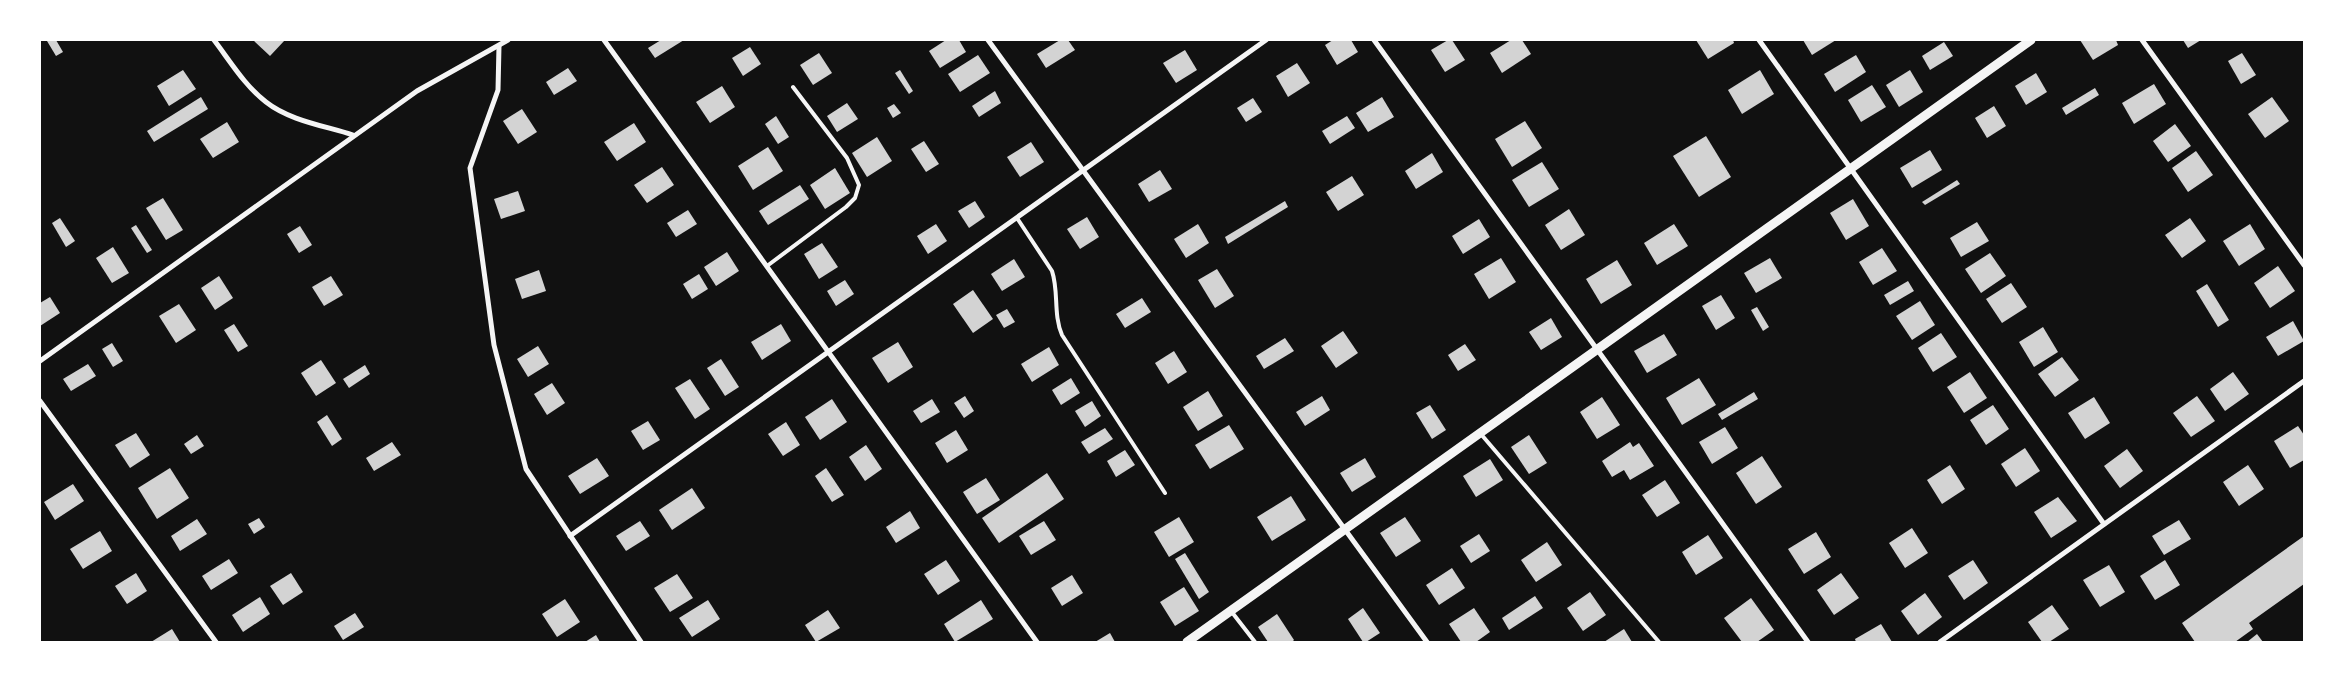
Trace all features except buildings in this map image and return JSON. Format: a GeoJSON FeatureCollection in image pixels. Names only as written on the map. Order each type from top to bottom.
{"type":"FeatureCollection","features":[{"type":"Feature","properties":{"kind":"street"},"geometry":{"type":"LineString","coordinates":[[214,40],[252,90],[268,104],[287,114],[354,135]]}},
{"type":"Feature","properties":{"kind":"street"},"geometry":{"type":"LineString","coordinates":[[40,360],[417,91],[508,40]]}},
{"type":"Feature","properties":{"kind":"street"},"geometry":{"type":"LineString","coordinates":[[604,40],[1037,642]]}},
{"type":"Feature","properties":{"kind":"street"},"geometry":{"type":"LineString","coordinates":[[988,40],[1082,172],[1426,642]]}},
{"type":"Feature","properties":{"kind":"street"},"geometry":{"type":"LineString","coordinates":[[570,536],[1266,40]]}},
{"type":"Feature","properties":{"kind":"street"},"geometry":{"type":"LineString","coordinates":[[1374,40],[1808,642]]}},
{"type":"Feature","properties":{"kind":"street"},"geometry":{"type":"LineString","coordinates":[[1759,40],[2104,524]]}},
{"type":"Feature","properties":{"kind":"street"},"geometry":{"type":"LineString","coordinates":[[1188,642],[2031,40]]}},
{"type":"Feature","properties":{"kind":"street"},"geometry":{"type":"LineString","coordinates":[[2142,40],[2304,265]]}},
{"type":"Feature","properties":{"kind":"street"},"geometry":{"type":"LineString","coordinates":[[499,46],[498,90],[470,168],[494,345],[526,469],[641,642]]}},
{"type":"Feature","properties":{"kind":"street"},"geometry":{"type":"LineString","coordinates":[[1940,642],[2304,381]]}},
{"type":"Feature","properties":{"kind":"street"},"geometry":{"type":"LineString","coordinates":[[40,401],[216,642]]}},
{"type":"Feature","properties":{"kind":"lane"},"geometry":{"type":"LineString","coordinates":[[767,266],[846,208],[855,198],[859,184],[847,158],[794,87]]}},
{"type":"Feature","properties":{"kind":"lane"},"geometry":{"type":"LineString","coordinates":[[1017,218],[1052,272],[1055,280],[1058,325],[1062,335],[1165,493]]}},
{"type":"Feature","properties":{"kind":"lane"},"geometry":{"type":"LineString","coordinates":[[1480,433],[1659,642]]}},
{"type":"Feature","properties":{"kind":"lane"},"geometry":{"type":"LineString","coordinates":[[1231,611],[1255,642]]}}]}
